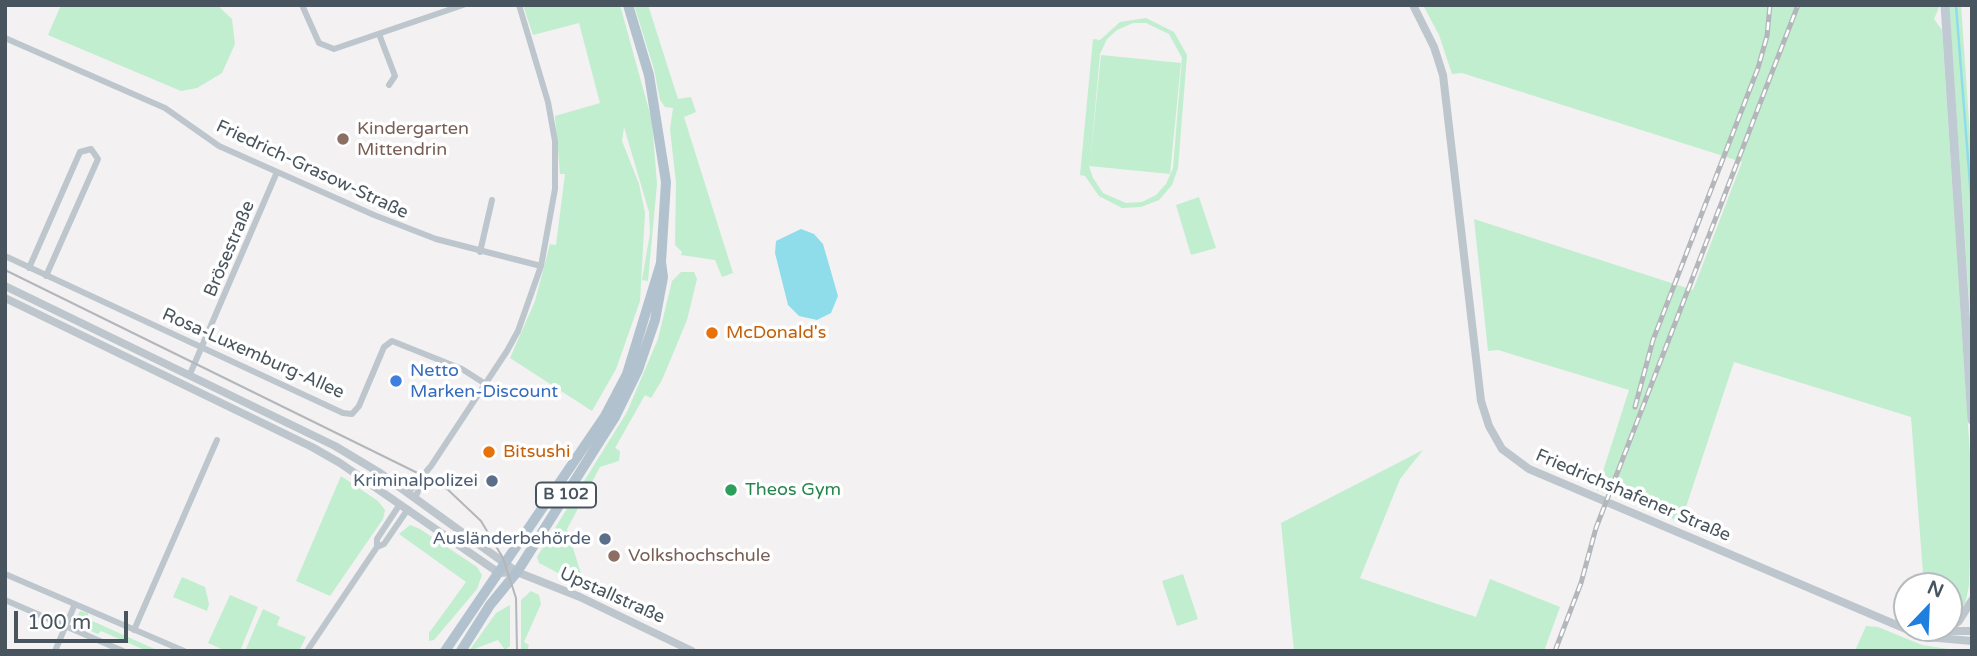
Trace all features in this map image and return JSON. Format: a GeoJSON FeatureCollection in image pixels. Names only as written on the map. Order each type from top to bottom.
{"type":"FeatureCollection","features":[{"type":"Feature","properties":{"kind":"main road","name":"B 102"},"geometry":{"type":"LineString","coordinates":[[460,651],[490,605],[517,572],[615,417],[638,370],[662,288],[664,170],[649,75],[628,5]]}},
{"type":"Feature","properties":{"kind":"main road"},"geometry":{"type":"LineString","coordinates":[[1945,5],[1972,420]]}},
{"type":"Feature","properties":{"kind":"main road","name":"B 102"},"geometry":{"type":"LineString","coordinates":[[445,651],[589,442],[626,374],[645,318],[653,279],[661,262]]}},
{"type":"Feature","properties":{"kind":"street"},"geometry":{"type":"LineString","coordinates":[[302,5],[315,36],[325,47],[334,49],[463,5]]}},
{"type":"Feature","properties":{"kind":"street"},"geometry":{"type":"LineString","coordinates":[[307,651],[377,547],[384,544],[404,506],[487,384],[518,331],[541,266],[555,189],[555,141],[548,102],[520,5]]}},
{"type":"Feature","properties":{"kind":"street","name":"Friedrichshafener Straße"},"geometry":{"type":"LineString","coordinates":[[1413,5],[1434,47],[1443,75],[1481,401],[1489,426],[1502,449],[1529,469],[1893,623]]}},
{"type":"Feature","properties":{"kind":"street"},"geometry":{"type":"LineString","coordinates":[[379,34],[395,76],[388,85]]}},
{"type":"Feature","properties":{"kind":"street","name":"Friedrich-Grasow-Straße"},"geometry":{"type":"LineString","coordinates":[[5,38],[165,108],[219,146],[412,231],[541,266]]}},
{"type":"Feature","properties":{"kind":"street"},"geometry":{"type":"LineString","coordinates":[[29,268],[80,152],[91,149],[98,159],[46,276]]}},
{"type":"Feature","properties":{"kind":"street","name":"Brösestraße"},"geometry":{"type":"LineString","coordinates":[[190,374],[277,172]]}},
{"type":"Feature","properties":{"kind":"street"},"geometry":{"type":"LineString","coordinates":[[480,251],[492,200]]}},
{"type":"Feature","properties":{"kind":"street","name":"Rosa-Luxemburg-Allee"},"geometry":{"type":"LineString","coordinates":[[5,256],[345,413],[352,414],[359,406],[384,347],[392,341],[462,369],[487,384]]}},
{"type":"Feature","properties":{"kind":"street"},"geometry":{"type":"LineString","coordinates":[[5,286],[335,446],[412,495],[506,564]]}},
{"type":"Feature","properties":{"kind":"street"},"geometry":{"type":"LineString","coordinates":[[5,298],[312,447],[404,506],[499,573]]}},
{"type":"Feature","properties":{"kind":"street"},"geometry":{"type":"LineString","coordinates":[[184,386],[190,374]]}},
{"type":"Feature","properties":{"kind":"street"},"geometry":{"type":"LineString","coordinates":[[134,629],[217,440]]}},
{"type":"Feature","properties":{"kind":"street","name":"Upstallstraße"},"geometry":{"type":"LineString","coordinates":[[506,564],[517,572],[580,597],[692,651]]}},
{"type":"Feature","properties":{"kind":"street","name":"Upstallstraße"},"geometry":{"type":"LineString","coordinates":[[499,573],[517,572]]}},
{"type":"Feature","properties":{"kind":"street"},"geometry":{"type":"LineString","coordinates":[[5,574],[184,651]]}},
{"type":"Feature","properties":{"kind":"street"},"geometry":{"type":"LineString","coordinates":[[5,600],[123,651]]}},
{"type":"Feature","properties":{"kind":"street"},"geometry":{"type":"LineString","coordinates":[[55,651],[75,604]]}},
{"type":"Feature","properties":{"kind":"green space"},"geometry":{"type":"Polygon","coordinates":[[[61,5],[217,5],[232,19],[235,44],[222,73],[197,88],[181,91],[48,35],[61,5]]]}},
{"type":"Feature","properties":{"kind":"green space"},"geometry":{"type":"Polygon","coordinates":[[[523,5],[620,5],[652,121],[657,184],[648,281],[642,280],[650,233],[649,212],[624,127],[622,141],[639,184],[645,213],[640,301],[616,369],[592,411],[510,358],[535,301],[550,244],[556,245],[565,174],[560,174],[555,116],[600,103],[579,23],[533,35],[523,5]]]}},
{"type":"Feature","properties":{"kind":"green space"},"geometry":{"type":"Polygon","coordinates":[[[634,5],[648,5],[678,99],[691,97],[696,112],[684,117],[733,273],[722,277],[715,260],[681,255],[682,252],[675,245],[676,183],[670,129],[673,108],[665,107],[660,100],[654,69],[634,5]]]}},
{"type":"Feature","properties":{"kind":"green space"},"geometry":{"type":"Polygon","coordinates":[[[1423,5],[1940,5],[1934,19],[1942,30],[1972,486],[1969,585],[1963,611],[1963,572],[1923,572],[1911,417],[1734,362],[1681,522],[1597,490],[1629,390],[1498,350],[1488,351],[1474,219],[1693,290],[1742,162],[1462,73],[1452,74],[1439,35],[1423,5]]]}},
{"type":"Feature","properties":{"kind":"green space"},"geometry":{"type":"Polygon","coordinates":[[[1949,5],[1961,5],[1972,165],[1972,344],[1949,5]]]}},
{"type":"Feature","properties":{"kind":"green space"},"geometry":{"type":"Polygon","coordinates":[[[1146,18],[1174,32],[1187,55],[1178,168],[1172,185],[1159,200],[1141,207],[1122,208],[1099,196],[1085,176],[1080,175],[1093,39],[1100,40],[1120,22],[1146,18]],[[1133,23],[1117,30],[1107,39],[1100,54],[1090,165],[1101,55],[1181,63],[1170,174],[1089,166],[1103,193],[1126,203],[1142,202],[1156,195],[1166,184],[1173,168],[1182,58],[1169,34],[1146,23],[1133,23]]]}},
{"type":"Feature","properties":{"kind":"green space"},"geometry":{"type":"Polygon","coordinates":[[[1199,197],[1216,248],[1191,255],[1176,205],[1199,197]]]}},
{"type":"Feature","properties":{"kind":"green space"},"geometry":{"type":"Polygon","coordinates":[[[681,272],[694,272],[697,279],[687,320],[662,380],[651,398],[645,395],[615,448],[620,451],[619,461],[600,467],[567,529],[583,580],[581,585],[539,563],[537,557],[627,412],[658,339],[672,281],[681,272]]]}},
{"type":"Feature","properties":{"kind":"green space"},"geometry":{"type":"Polygon","coordinates":[[[1423,450],[1400,479],[1360,578],[1476,617],[1490,579],[1560,607],[1544,651],[1294,651],[1281,523],[1423,450]]]}},
{"type":"Feature","properties":{"kind":"green space"},"geometry":{"type":"Polygon","coordinates":[[[341,476],[378,501],[385,510],[383,519],[330,596],[296,581],[341,476]]]}},
{"type":"Feature","properties":{"kind":"green space"},"geometry":{"type":"Polygon","coordinates":[[[410,525],[477,567],[482,575],[477,589],[434,640],[429,641],[429,633],[466,582],[399,534],[410,525]]]}},
{"type":"Feature","properties":{"kind":"green space"},"geometry":{"type":"Polygon","coordinates":[[[1183,574],[1198,619],[1177,626],[1162,581],[1183,574]]]}},
{"type":"Feature","properties":{"kind":"green space"},"geometry":{"type":"Polygon","coordinates":[[[182,577],[205,587],[209,604],[207,611],[173,597],[182,577]]]}},
{"type":"Feature","properties":{"kind":"green space"},"geometry":{"type":"Polygon","coordinates":[[[531,591],[539,595],[541,604],[524,642],[529,645],[527,651],[521,651],[521,600],[531,591]]]}},
{"type":"Feature","properties":{"kind":"green space"},"geometry":{"type":"Polygon","coordinates":[[[230,595],[258,607],[240,651],[226,651],[208,643],[230,595]]]}},
{"type":"Feature","properties":{"kind":"green space"},"geometry":{"type":"Polygon","coordinates":[[[510,605],[510,646],[505,650],[498,640],[469,651],[496,613],[510,605]]]}},
{"type":"Feature","properties":{"kind":"green space"},"geometry":{"type":"Polygon","coordinates":[[[263,609],[280,617],[277,625],[306,637],[299,651],[245,651],[263,609]]]}},
{"type":"Feature","properties":{"kind":"green space"},"geometry":{"type":"Polygon","coordinates":[[[80,611],[88,613],[88,619],[159,651],[147,651],[101,631],[98,634],[82,627],[77,617],[80,611]]]}},
{"type":"Feature","properties":{"kind":"green space"},"geometry":{"type":"Polygon","coordinates":[[[1866,626],[1893,633],[1893,642],[1915,642],[1961,651],[1855,651],[1866,626]]]}},
{"type":"Feature","properties":{"kind":"water"},"geometry":{"type":"Polygon","coordinates":[[[801,229],[814,234],[823,244],[838,296],[831,313],[817,320],[799,316],[788,305],[775,253],[776,241],[801,229]]]}},
{"type":"Feature","properties":{"kind":"waterway"},"geometry":{"type":"LineString","coordinates":[[1956,5],[1972,210]]}},
{"type":"Feature","properties":{"kind":"tram line"},"geometry":{"type":"LineString","coordinates":[[5,270],[444,486],[481,521],[503,558],[516,598],[517,651]]}},
{"type":"Feature","properties":{"kind":"railway"},"geometry":{"type":"LineString","coordinates":[[1635,407],[1653,340],[1758,68],[1767,36],[1770,5]]}},
{"type":"Feature","properties":{"kind":"railway"},"geometry":{"type":"LineString","coordinates":[[1555,651],[1581,583],[1596,528],[1798,5]]}},
{"type":"Feature","properties":{"kind":"place","name":"Kindergarten Mittendrin"},"geometry":{"type":"Point","coordinates":[343,139]}},
{"type":"Feature","properties":{"kind":"place","name":"McDonald's"},"geometry":{"type":"Point","coordinates":[712,333]}},
{"type":"Feature","properties":{"kind":"place","name":"Netto Marken-Discount"},"geometry":{"type":"Point","coordinates":[396,381]}},
{"type":"Feature","properties":{"kind":"place","name":"Bitsushi"},"geometry":{"type":"Point","coordinates":[489,452]}},
{"type":"Feature","properties":{"kind":"place","name":"Kriminalpolizei"},"geometry":{"type":"Point","coordinates":[492,481]}},
{"type":"Feature","properties":{"kind":"place","name":"Theos Gym"},"geometry":{"type":"Point","coordinates":[731,490]}},
{"type":"Feature","properties":{"kind":"place","name":"Ausländerbehörde"},"geometry":{"type":"Point","coordinates":[605,539]}},
{"type":"Feature","properties":{"kind":"place","name":"Volkshochschule"},"geometry":{"type":"Point","coordinates":[614,556]}}]}
